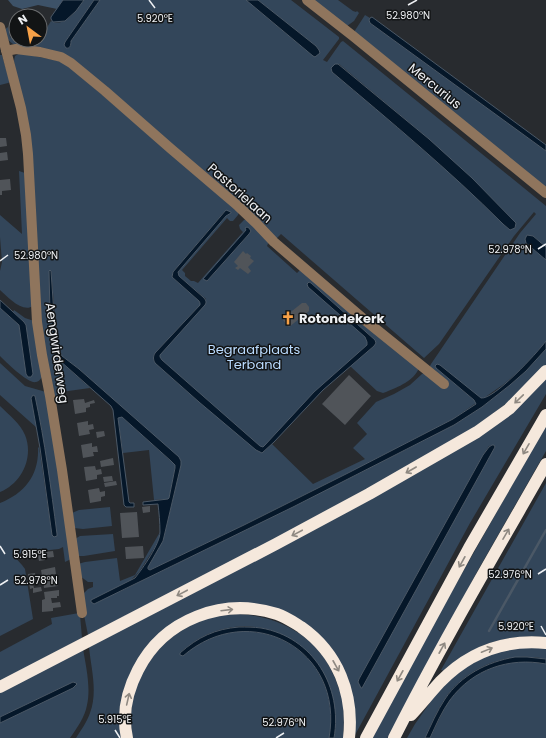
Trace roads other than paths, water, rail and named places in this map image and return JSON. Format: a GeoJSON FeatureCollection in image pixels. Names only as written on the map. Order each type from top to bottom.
{"type":"FeatureCollection","features":[{"type":"Feature","properties":{"kind":"highway"},"geometry":{"type":"LineString","coordinates":[[0,687],[369,494],[477,432],[508,409],[546,371]]}},
{"type":"Feature","properties":{"kind":"highway"},"geometry":{"type":"LineString","coordinates":[[366,738],[469,548],[546,415]]}},
{"type":"Feature","properties":{"kind":"highway"},"geometry":{"type":"LineString","coordinates":[[396,735],[490,560],[546,464]]}},
{"type":"Feature","properties":{"kind":"highway"},"geometry":{"type":"LineString","coordinates":[[127,738],[125,720],[126,704],[134,678],[141,663],[150,651],[160,639],[174,628],[188,620],[215,611],[233,609],[248,609],[278,615],[292,621],[313,637],[327,652],[343,680],[348,697],[350,719],[349,738]]}},
{"type":"Feature","properties":{"kind":"highway"},"geometry":{"type":"LineString","coordinates":[[396,735],[439,682],[467,659],[491,648],[506,644],[521,642],[546,643]]}},
{"type":"Feature","properties":{"kind":"street","name":"Mercurius"},"geometry":{"type":"LineString","coordinates":[[307,0],[546,193]]}},
{"type":"Feature","properties":{"kind":"street","name":"Aengwirderweg"},"geometry":{"type":"LineString","coordinates":[[0,27],[21,108],[26,135],[37,322],[61,463],[82,612]]}},
{"type":"Feature","properties":{"kind":"street","name":"Pastorielaan"},"geometry":{"type":"LineString","coordinates":[[6,51],[16,49],[40,52],[61,58],[71,63],[238,206],[256,222],[272,240],[366,321],[444,384]]}},
{"type":"Feature","properties":{"kind":"waterway"},"geometry":{"type":"LineString","coordinates":[[489,631],[546,530]]}},
{"type":"Feature","properties":{"kind":"place","name":"Rotondekerk"},"geometry":{"type":"Point","coordinates":[288,318]}},
{"type":"Feature","properties":{"kind":"park label","name":"Begraafplaats Terband"},"geometry":{"type":"Point","coordinates":[254,356]}}]}
